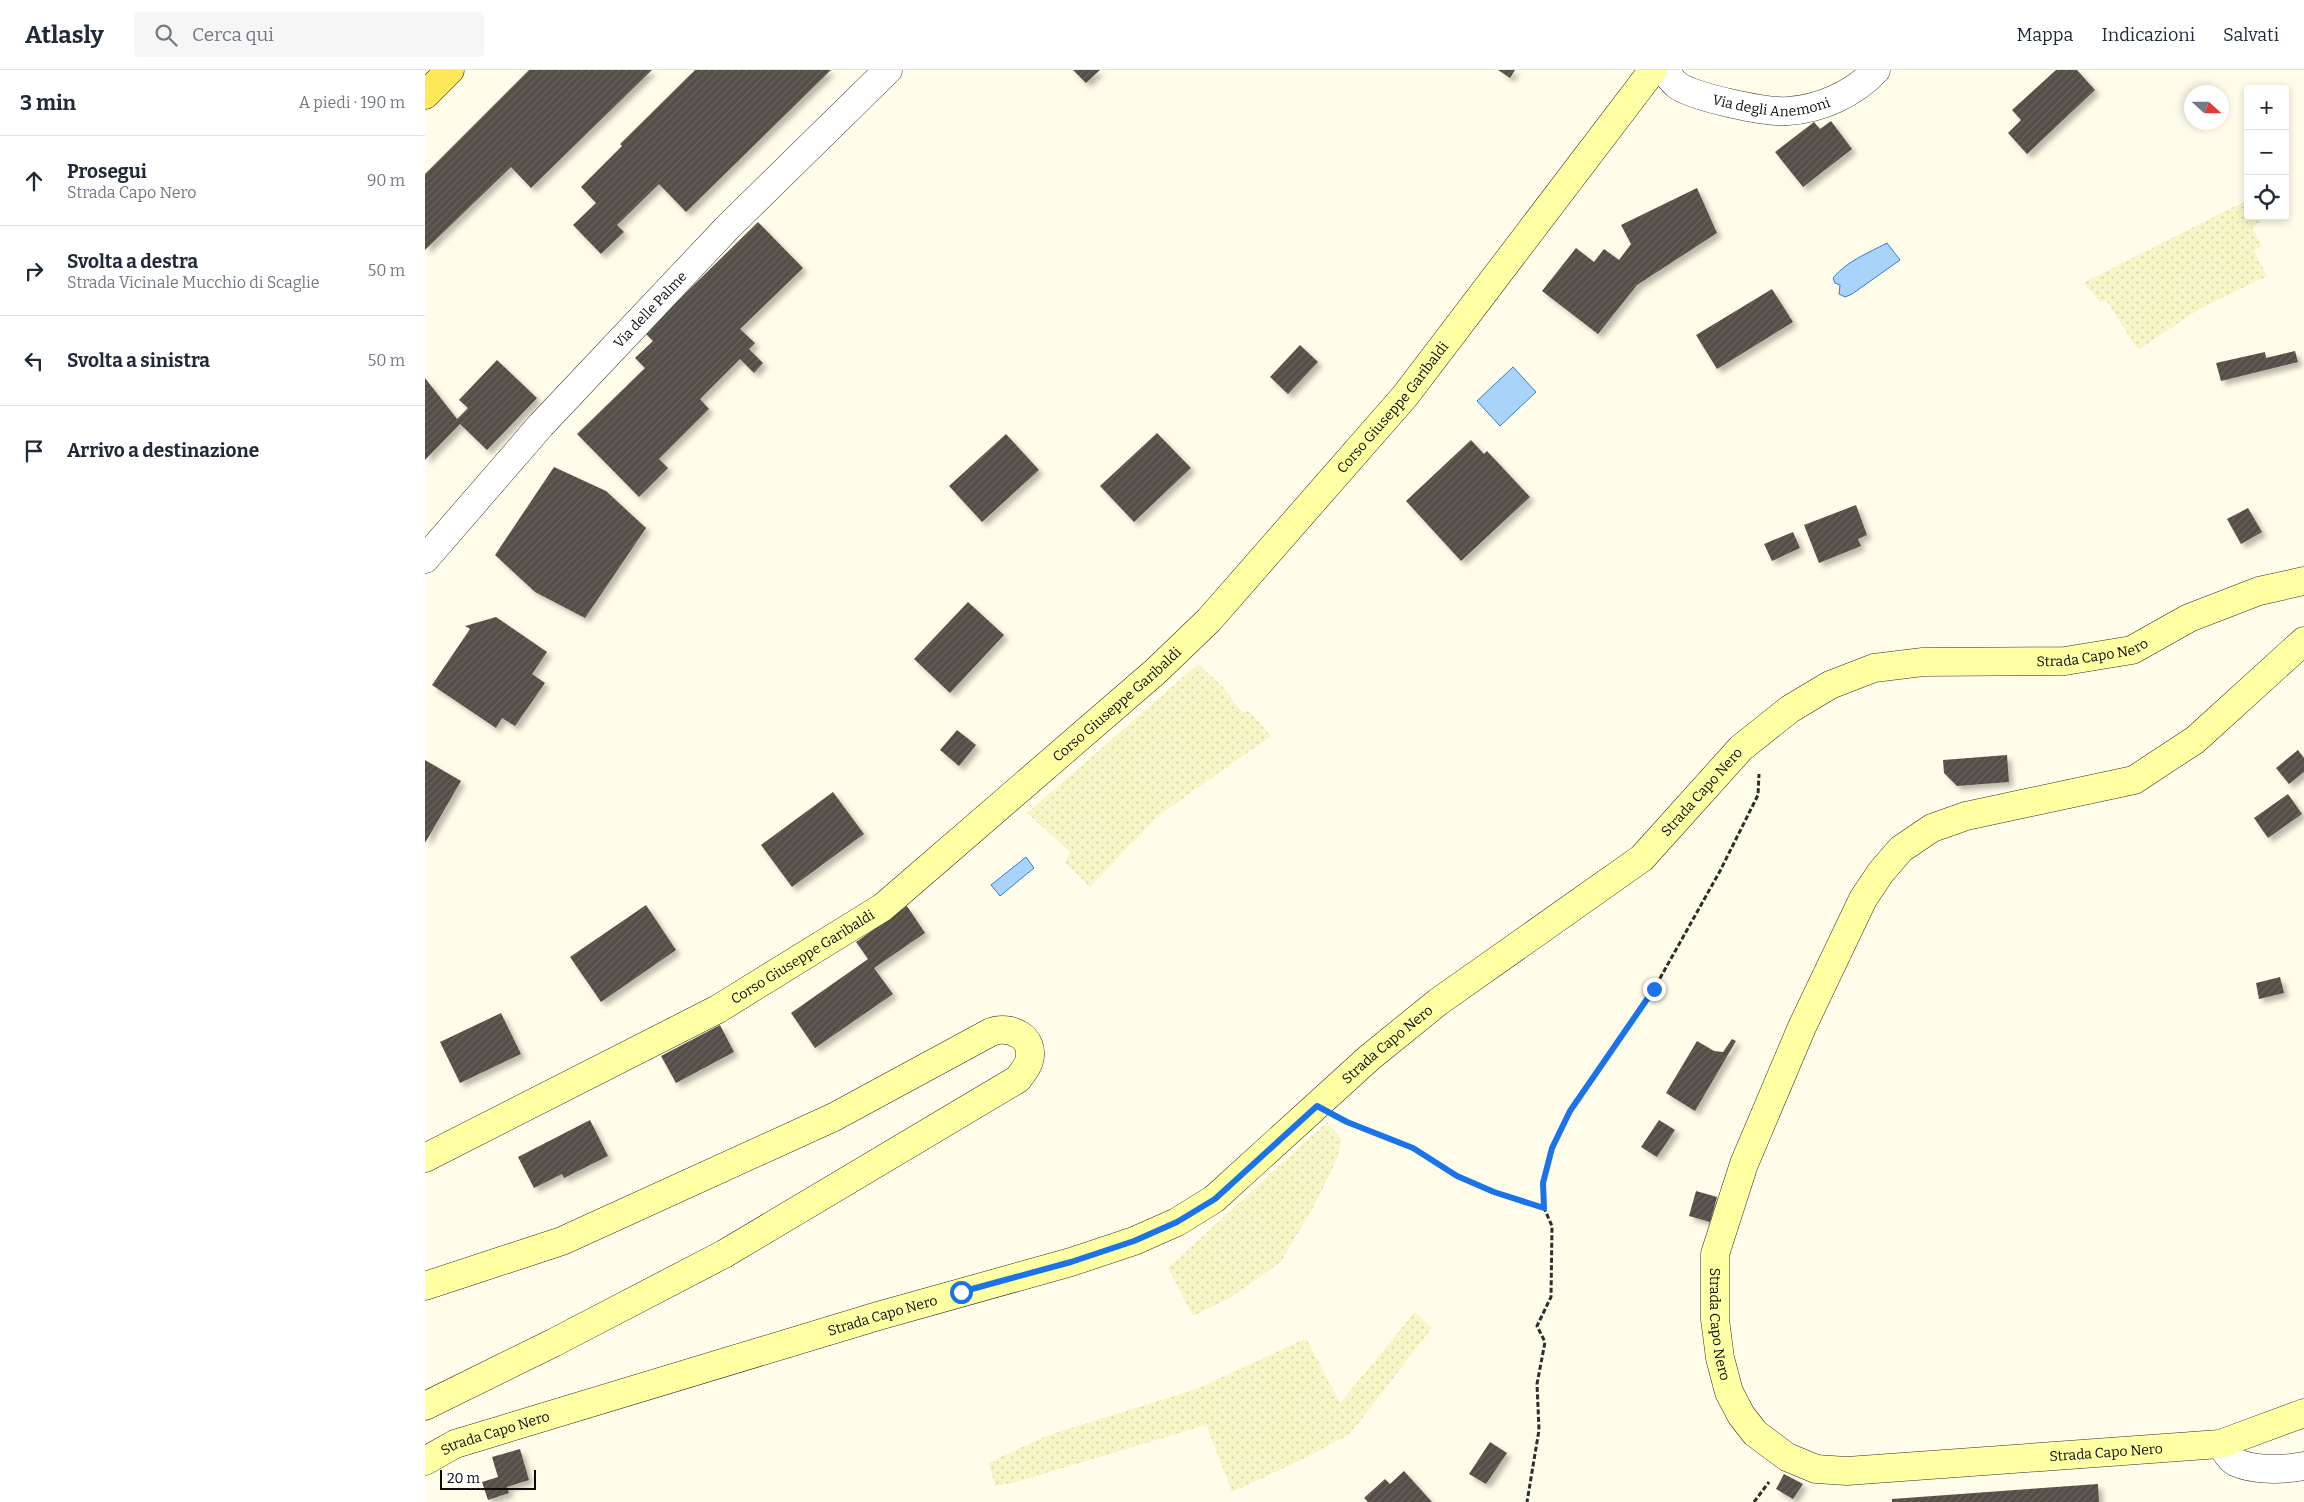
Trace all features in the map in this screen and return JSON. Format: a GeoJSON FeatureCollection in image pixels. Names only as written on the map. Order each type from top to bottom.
{"type":"FeatureCollection","features":[{"type":"Feature","properties":{"kind":"main road"},"geometry":{"type":"LineString","coordinates":[[425,95],[450,70]]}},
{"type":"Feature","properties":{"kind":"main road","name":"Corso Giuseppe Garibaldi"},"geometry":{"type":"LineString","coordinates":[[425,1158],[718,1009],[883,907],[1156,671],[1209,620],[1405,396],[1653,70]]}},
{"type":"Feature","properties":{"kind":"main road","name":"Strada Capo Nero"},"geometry":{"type":"LineString","coordinates":[[425,1461],[464,1442],[706,1367],[1071,1262],[1134,1241],[1177,1222],[1215,1199],[1369,1058],[1438,1002],[1642,858],[1751,740],[1790,709],[1829,685],[1875,668],[1923,662],[2065,661],[2132,650],[2189,618],[2259,591],[2304,581]]}},
{"type":"Feature","properties":{"kind":"main road","name":"Strada Capo Nero"},"geometry":{"type":"LineString","coordinates":[[2304,641],[2195,740],[2135,780],[1966,816],[1932,828],[1901,849],[1881,872],[1863,899],[1802,1027],[1744,1164],[1715,1254],[1715,1319],[1720,1358],[1729,1392],[1741,1415],[1755,1433],[1787,1457],[1816,1469],[1847,1471],[2220,1444],[2304,1413]]}},
{"type":"Feature","properties":{"kind":"main road"},"geometry":{"type":"LineString","coordinates":[[425,1286],[562,1242],[834,1117],[991,1032],[1008,1029],[1017,1032],[1028,1046],[1028,1064],[1019,1079],[724,1254],[553,1343],[425,1406]]}},
{"type":"Feature","properties":{"kind":"street","name":"Via delle Palme"},"geometry":{"type":"LineString","coordinates":[[425,559],[541,425],[700,256],[887,70]]}},
{"type":"Feature","properties":{"kind":"street","name":"Via degli Anemoni"},"geometry":{"type":"LineString","coordinates":[[1664,70],[1677,85],[1728,104],[1787,111],[1829,102],[1865,82],[1876,70]]}},
{"type":"Feature","properties":{"kind":"street"},"geometry":{"type":"LineString","coordinates":[[2220,1444],[2233,1461],[2252,1467],[2285,1469],[2304,1466]]}},
{"type":"Feature","properties":{"kind":"path"},"geometry":{"type":"LineString","coordinates":[[1527,1502],[1539,1430],[1537,1384],[1545,1342],[1537,1326],[1551,1297],[1552,1226],[1544,1208],[1543,1183],[1552,1148],[1570,1111],[1654,989],[1720,871],[1757,795],[1760,768],[1751,740]]}},
{"type":"Feature","properties":{"kind":"path"},"geometry":{"type":"LineString","coordinates":[[1317,1106],[1347,1122],[1413,1148],[1457,1176],[1494,1192],[1544,1208]]}},
{"type":"Feature","properties":{"kind":"green space"},"geometry":{"type":"Polygon","coordinates":[[[2244,202],[2244,220],[2259,220],[2260,222],[2252,227],[2262,246],[2254,251],[2267,276],[2201,308],[2138,350],[2106,300],[2100,302],[2083,283],[2244,202]]]}},
{"type":"Feature","properties":{"kind":"green space"},"geometry":{"type":"Polygon","coordinates":[[[1198,664],[1221,685],[1242,712],[1249,711],[1271,736],[1158,816],[1090,887],[1065,862],[1070,852],[1027,813],[1198,664]]]}},
{"type":"Feature","properties":{"kind":"green space"},"geometry":{"type":"Polygon","coordinates":[[[1327,1122],[1341,1139],[1338,1157],[1315,1204],[1281,1262],[1230,1298],[1193,1316],[1168,1268],[1327,1122]]]}},
{"type":"Feature","properties":{"kind":"green space"},"geometry":{"type":"Polygon","coordinates":[[[1415,1312],[1432,1328],[1350,1434],[1303,1459],[1232,1492],[1206,1425],[1013,1483],[995,1486],[989,1463],[1046,1436],[1199,1388],[1306,1338],[1340,1403],[1415,1312]]]}},
{"type":"Feature","properties":{"kind":"water"},"geometry":{"type":"Polygon","coordinates":[[[1887,243],[1900,260],[1852,294],[1845,297],[1839,294],[1840,285],[1835,283],[1833,278],[1858,258],[1887,243]]]}},
{"type":"Feature","properties":{"kind":"water"},"geometry":{"type":"Polygon","coordinates":[[[1513,367],[1536,392],[1500,426],[1477,401],[1513,367]]]}},
{"type":"Feature","properties":{"kind":"water"},"geometry":{"type":"Polygon","coordinates":[[[1026,857],[1034,868],[1000,896],[991,885],[1026,857]]]}},
{"type":"Feature","properties":{"kind":"building"},"geometry":{"type":"Polygon","coordinates":[[[529,70],[652,70],[531,188],[511,167],[425,250],[425,174],[529,70]]]}},
{"type":"Feature","properties":{"kind":"building"},"geometry":{"type":"Polygon","coordinates":[[[695,70],[831,70],[686,212],[659,184],[617,225],[624,232],[601,254],[573,225],[596,203],[581,187],[622,146],[620,144],[695,70]]]}},
{"type":"Feature","properties":{"kind":"building"},"geometry":{"type":"Polygon","coordinates":[[[1073,70],[1100,70],[1086,83],[1073,70]]]}},
{"type":"Feature","properties":{"kind":"building"},"geometry":{"type":"Polygon","coordinates":[[[1498,70],[1515,70],[1510,78],[1498,70]]]}},
{"type":"Feature","properties":{"kind":"building"},"geometry":{"type":"Polygon","coordinates":[[[2056,70],[2077,70],[2095,90],[2027,154],[2008,133],[2021,120],[2012,110],[2056,70]]]}},
{"type":"Feature","properties":{"kind":"building"},"geometry":{"type":"Polygon","coordinates":[[[1831,121],[1852,149],[1803,187],[1775,152],[1814,122],[1820,129],[1831,121]]]}},
{"type":"Feature","properties":{"kind":"building"},"geometry":{"type":"Polygon","coordinates":[[[1697,188],[1717,233],[1637,285],[1598,334],[1542,291],[1576,248],[1594,262],[1604,249],[1619,260],[1631,244],[1621,225],[1697,188]]]}},
{"type":"Feature","properties":{"kind":"building"},"geometry":{"type":"Polygon","coordinates":[[[758,222],[803,268],[740,329],[755,343],[749,349],[763,363],[754,373],[740,359],[700,399],[709,409],[659,459],[668,468],[639,497],[577,434],[645,368],[635,358],[653,341],[645,333],[758,222]]]}},
{"type":"Feature","properties":{"kind":"building"},"geometry":{"type":"Polygon","coordinates":[[[1772,289],[1793,322],[1717,369],[1696,335],[1772,289]]]}},
{"type":"Feature","properties":{"kind":"building"},"geometry":{"type":"Polygon","coordinates":[[[1300,345],[1318,362],[1288,394],[1270,377],[1300,345]]]}},
{"type":"Feature","properties":{"kind":"building"},"geometry":{"type":"Polygon","coordinates":[[[2295,351],[2298,362],[2221,381],[2216,363],[2265,352],[2266,358],[2295,351]]]}},
{"type":"Feature","properties":{"kind":"building"},"geometry":{"type":"Polygon","coordinates":[[[497,360],[537,398],[487,450],[460,424],[425,460],[425,378],[457,419],[468,408],[459,400],[497,360]]]}},
{"type":"Feature","properties":{"kind":"building"},"geometry":{"type":"Polygon","coordinates":[[[1157,433],[1191,468],[1134,522],[1100,486],[1157,433]]]}},
{"type":"Feature","properties":{"kind":"building"},"geometry":{"type":"Polygon","coordinates":[[[1006,434],[1039,470],[982,522],[949,486],[1006,434]]]}},
{"type":"Feature","properties":{"kind":"building"},"geometry":{"type":"Polygon","coordinates":[[[1471,440],[1484,454],[1487,451],[1530,497],[1461,561],[1406,501],[1471,440]]]}},
{"type":"Feature","properties":{"kind":"building"},"geometry":{"type":"Polygon","coordinates":[[[554,467],[606,491],[646,528],[585,618],[535,592],[495,555],[554,467]]]}},
{"type":"Feature","properties":{"kind":"building"},"geometry":{"type":"Polygon","coordinates":[[[1856,505],[1867,535],[1858,539],[1861,546],[1819,563],[1804,525],[1856,505]]]}},
{"type":"Feature","properties":{"kind":"building"},"geometry":{"type":"Polygon","coordinates":[[[2248,508],[2262,532],[2241,544],[2227,519],[2248,508]]]}},
{"type":"Feature","properties":{"kind":"building"},"geometry":{"type":"Polygon","coordinates":[[[1793,532],[1800,548],[1772,561],[1764,544],[1793,532]]]}},
{"type":"Feature","properties":{"kind":"building"},"geometry":{"type":"Polygon","coordinates":[[[968,602],[1004,635],[950,693],[914,659],[968,602]]]}},
{"type":"Feature","properties":{"kind":"building"},"geometry":{"type":"Polygon","coordinates":[[[496,617],[547,652],[532,674],[545,683],[515,726],[502,718],[496,728],[432,685],[470,629],[465,626],[496,617]]]}},
{"type":"Feature","properties":{"kind":"building"},"geometry":{"type":"Polygon","coordinates":[[[957,730],[976,745],[959,766],[940,750],[957,730]]]}},
{"type":"Feature","properties":{"kind":"building"},"geometry":{"type":"Polygon","coordinates":[[[2298,750],[2304,758],[2304,772],[2289,784],[2276,768],[2298,750]]]}},
{"type":"Feature","properties":{"kind":"building"},"geometry":{"type":"Polygon","coordinates":[[[2007,755],[2009,782],[1957,786],[1944,773],[1943,760],[2007,755]]]}},
{"type":"Feature","properties":{"kind":"building"},"geometry":{"type":"Polygon","coordinates":[[[425,760],[461,781],[425,843],[425,760]]]}},
{"type":"Feature","properties":{"kind":"building"},"geometry":{"type":"Polygon","coordinates":[[[833,792],[864,834],[792,887],[761,845],[833,792]]]}},
{"type":"Feature","properties":{"kind":"building"},"geometry":{"type":"Polygon","coordinates":[[[2288,794],[2302,814],[2268,838],[2254,818],[2288,794]]]}},
{"type":"Feature","properties":{"kind":"building"},"geometry":{"type":"Polygon","coordinates":[[[646,905],[676,950],[601,1002],[570,957],[646,905]]]}},
{"type":"Feature","properties":{"kind":"building"},"geometry":{"type":"Polygon","coordinates":[[[907,906],[925,933],[874,968],[893,994],[815,1048],[791,1013],[868,959],[856,942],[907,906]]]}},
{"type":"Feature","properties":{"kind":"building"},"geometry":{"type":"Polygon","coordinates":[[[2280,977],[2284,993],[2259,999],[2256,983],[2280,977]]]}},
{"type":"Feature","properties":{"kind":"building"},"geometry":{"type":"Polygon","coordinates":[[[501,1013],[521,1054],[460,1083],[440,1042],[501,1013]]]}},
{"type":"Feature","properties":{"kind":"building"},"geometry":{"type":"Polygon","coordinates":[[[720,1025],[734,1052],[676,1083],[661,1056],[720,1025]]]}},
{"type":"Feature","properties":{"kind":"building"},"geometry":{"type":"Polygon","coordinates":[[[1732,1039],[1736,1041],[1695,1111],[1666,1093],[1697,1041],[1714,1051],[1723,1052],[1732,1039]]]}},
{"type":"Feature","properties":{"kind":"building"},"geometry":{"type":"Polygon","coordinates":[[[590,1120],[608,1156],[564,1178],[562,1174],[534,1188],[518,1157],[590,1120]]]}},
{"type":"Feature","properties":{"kind":"building"},"geometry":{"type":"Polygon","coordinates":[[[1659,1120],[1675,1130],[1657,1157],[1641,1147],[1659,1120]]]}},
{"type":"Feature","properties":{"kind":"building"},"geometry":{"type":"Polygon","coordinates":[[[1696,1191],[1717,1197],[1710,1222],[1689,1216],[1696,1191]]]}},
{"type":"Feature","properties":{"kind":"building"},"geometry":{"type":"Polygon","coordinates":[[[1490,1442],[1507,1453],[1486,1484],[1469,1474],[1490,1442]]]}},
{"type":"Feature","properties":{"kind":"building"},"geometry":{"type":"Polygon","coordinates":[[[520,1449],[529,1480],[507,1487],[509,1493],[488,1500],[482,1482],[498,1477],[492,1457],[520,1449]]]}},
{"type":"Feature","properties":{"kind":"building"},"geometry":{"type":"Polygon","coordinates":[[[1404,1471],[1432,1502],[1368,1502],[1364,1498],[1385,1479],[1390,1484],[1404,1471]]]}},
{"type":"Feature","properties":{"kind":"building"},"geometry":{"type":"Polygon","coordinates":[[[1784,1474],[1803,1484],[1793,1499],[1776,1489],[1784,1474]]]}},
{"type":"Feature","properties":{"kind":"building"},"geometry":{"type":"Polygon","coordinates":[[[2098,1484],[2099,1502],[1892,1502],[1892,1499],[2098,1484]]]}},
{"type":"Feature","properties":{"kind":"route"},"geometry":{"type":"LineString","coordinates":[[961,1292],[1071,1262],[1134,1241],[1177,1222],[1215,1199],[1258,1162],[1317,1106],[1347,1122],[1413,1148],[1457,1176],[1494,1192],[1544,1208],[1543,1183],[1552,1148],[1570,1111],[1654,989]]}}]}
